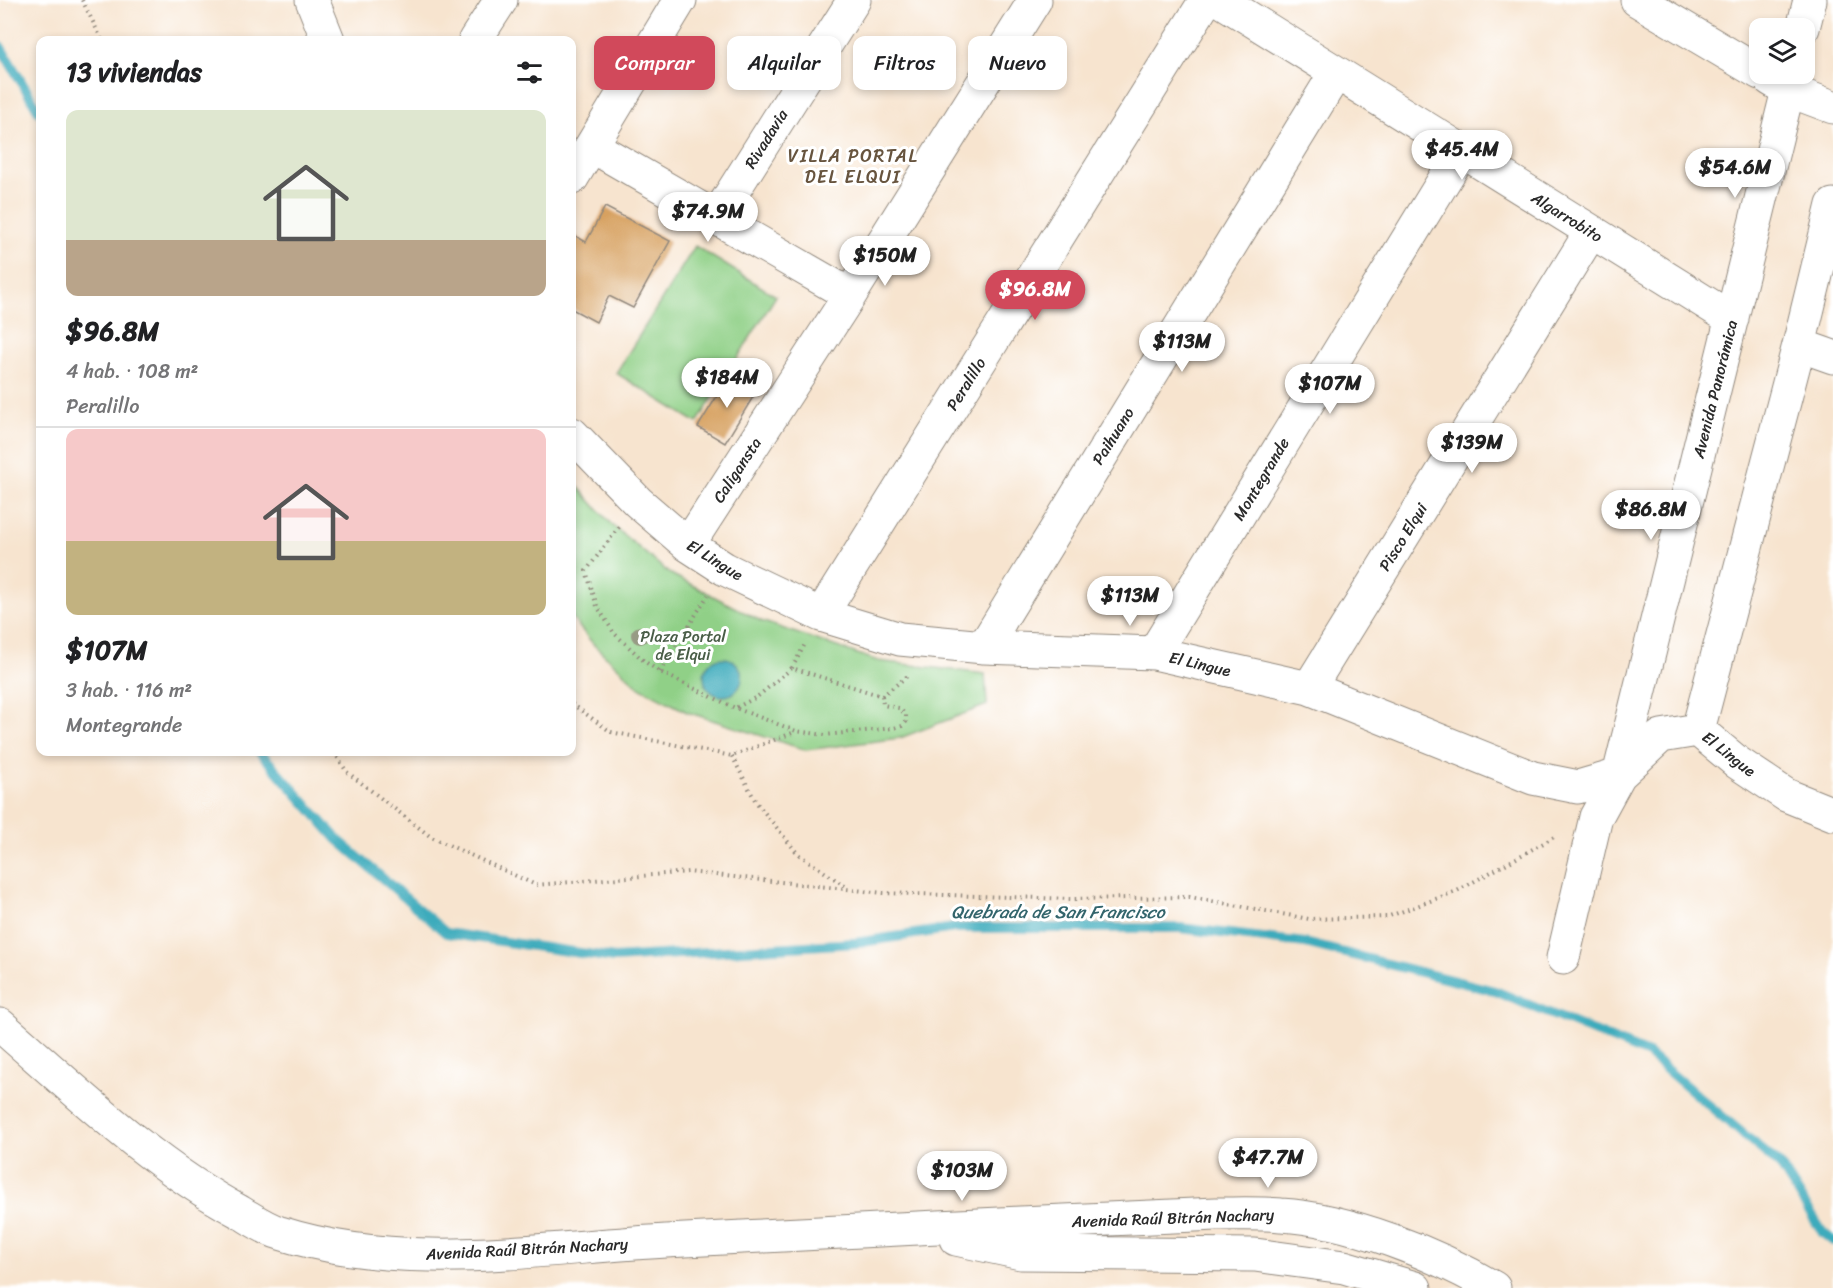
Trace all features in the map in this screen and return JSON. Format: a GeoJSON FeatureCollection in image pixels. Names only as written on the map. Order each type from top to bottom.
{"type":"FeatureCollection","features":[{"type":"Feature","properties":{"kind":"street"},"geometry":{"type":"LineString","coordinates":[[478,36],[501,0]]}},
{"type":"Feature","properties":{"kind":"street"},"geometry":{"type":"LineString","coordinates":[[576,172],[681,0]]}},
{"type":"Feature","properties":{"kind":"street","name":"Rivadavia"},"geometry":{"type":"LineString","coordinates":[[716,218],[854,0]]}},
{"type":"Feature","properties":{"kind":"street","name":"Caligansta"},"geometry":{"type":"LineString","coordinates":[[688,545],[850,295],[1035,0]]}},
{"type":"Feature","properties":{"kind":"street","name":"Peralillo"},"geometry":{"type":"LineString","coordinates":[[821,615],[1206,0]]}},
{"type":"Feature","properties":{"kind":"street","name":"Algarrobito"},"geometry":{"type":"LineString","coordinates":[[1220,0],[1732,320]]}},
{"type":"Feature","properties":{"kind":"street"},"geometry":{"type":"LineString","coordinates":[[1637,0],[1749,66]]}},
{"type":"Feature","properties":{"kind":"street"},"geometry":{"type":"LineString","coordinates":[[1806,18],[1810,0]]}},
{"type":"Feature","properties":{"kind":"street"},"geometry":{"type":"LineString","coordinates":[[313,1],[326,36]]}},
{"type":"Feature","properties":{"kind":"street","name":"Paihuano"},"geometry":{"type":"LineString","coordinates":[[984,647],[1336,73]]}},
{"type":"Feature","properties":{"kind":"street","name":"Avenida Panorámica"},"geometry":{"type":"LineString","coordinates":[[1619,775],[1790,84]]}},
{"type":"Feature","properties":{"kind":"street"},"geometry":{"type":"LineString","coordinates":[[1793,84],[1833,107]]}},
{"type":"Feature","properties":{"kind":"street"},"geometry":{"type":"LineString","coordinates":[[592,146],[850,295]]}},
{"type":"Feature","properties":{"kind":"street","name":"Montegrande"},"geometry":{"type":"LineString","coordinates":[[1154,653],[1462,151]]}},
{"type":"Feature","properties":{"kind":"street"},"geometry":{"type":"LineString","coordinates":[[1698,730],[1799,345],[1833,205]]}},
{"type":"Feature","properties":{"kind":"street","name":"Pisco Elqui"},"geometry":{"type":"LineString","coordinates":[[1309,688],[1591,232]]}},
{"type":"Feature","properties":{"kind":"street"},"geometry":{"type":"LineString","coordinates":[[1799,345],[1833,357]]}},
{"type":"Feature","properties":{"kind":"street","name":"El Lingue"},"geometry":{"type":"LineString","coordinates":[[576,438],[638,502],[688,545],[725,569],[821,615],[900,639],[984,647],[1154,653],[1309,688],[1533,778],[1578,787],[1619,775],[1661,736],[1698,730],[1738,763],[1786,795],[1833,814]]}},
{"type":"Feature","properties":{"kind":"street"},"geometry":{"type":"LineString","coordinates":[[1563,957],[1596,817],[1619,775]]}},
{"type":"Feature","properties":{"kind":"street","name":"Avenida Raúl Bitrán Nachary"},"geometry":{"type":"LineString","coordinates":[[0,1025],[121,1130],[208,1195],[277,1233],[329,1245],[403,1255],[467,1255],[663,1241],[1204,1215],[1282,1215],[1324,1221],[1377,1236],[1431,1255],[1494,1288]]}},
{"type":"Feature","properties":{"kind":"street","name":"Avenida Raúl Bitrán Nachary"},"geometry":{"type":"LineString","coordinates":[[910,1230],[1021,1253],[1255,1255],[1344,1267],[1415,1288]]}},
{"type":"Feature","properties":{"kind":"path"},"geometry":{"type":"LineString","coordinates":[[82,0],[100,36]]}},
{"type":"Feature","properties":{"kind":"path"},"geometry":{"type":"LineString","coordinates":[[638,502],[586,571],[597,606],[614,633],[644,661],[660,672],[735,708],[796,731],[825,735],[894,728],[906,722],[906,715],[899,708],[884,705],[882,696],[792,668],[757,697],[735,708]]}},
{"type":"Feature","properties":{"kind":"path"},"geometry":{"type":"LineString","coordinates":[[660,672],[725,569]]}},
{"type":"Feature","properties":{"kind":"path"},"geometry":{"type":"LineString","coordinates":[[576,707],[611,732],[732,756],[796,731]]}},
{"type":"Feature","properties":{"kind":"path"},"geometry":{"type":"LineString","coordinates":[[337,756],[347,772],[431,837],[536,885],[688,872],[884,893],[1072,899],[1190,897],[1309,919],[1387,917],[1457,891],[1555,838],[1560,829]]}},
{"type":"Feature","properties":{"kind":"path"},"geometry":{"type":"LineString","coordinates":[[732,756],[756,802],[798,854],[850,890]]}},
{"type":"Feature","properties":{"kind":"green space"},"geometry":{"type":"Polygon","coordinates":[[[695,246],[776,296],[697,423],[616,373],[695,246]]]}},
{"type":"Feature","properties":{"kind":"green space","name":"Plaza Portal de Elqui"},"geometry":{"type":"Polygon","coordinates":[[[576,484],[612,525],[669,573],[761,621],[878,661],[985,674],[987,705],[900,738],[806,750],[687,712],[639,687],[594,645],[576,623],[576,484]]]}},
{"type":"Feature","properties":{"kind":"water"},"geometry":{"type":"Polygon","coordinates":[[[723,658],[737,663],[742,677],[737,691],[723,696],[709,691],[704,677],[709,663],[723,658]]]}},
{"type":"Feature","properties":{"kind":"building"},"geometry":{"type":"Polygon","coordinates":[[[605,207],[670,241],[633,308],[609,296],[596,322],[576,311],[576,236],[586,242],[605,207]]]}},
{"type":"Feature","properties":{"kind":"building"},"geometry":{"type":"Polygon","coordinates":[[[730,375],[756,392],[725,443],[698,427],[730,375]]]}},
{"type":"Feature","properties":{"kind":"waterway","name":"Quebrada de San Francisco"},"geometry":{"type":"LineString","coordinates":[[0,46],[36,106]]}},
{"type":"Feature","properties":{"kind":"waterway","name":"Quebrada de San Francisco"},"geometry":{"type":"LineString","coordinates":[[264,756],[337,839],[446,933],[614,958],[855,943],[954,928],[1180,928],[1305,943],[1495,991],[1648,1054],[1780,1165],[1823,1233],[1833,1241]]}},
{"type":"Feature","properties":{"kind":"district","name":"VILLA PORTAL DEL ELQUI"},"geometry":{"type":"Point","coordinates":[853,166]}}]}
